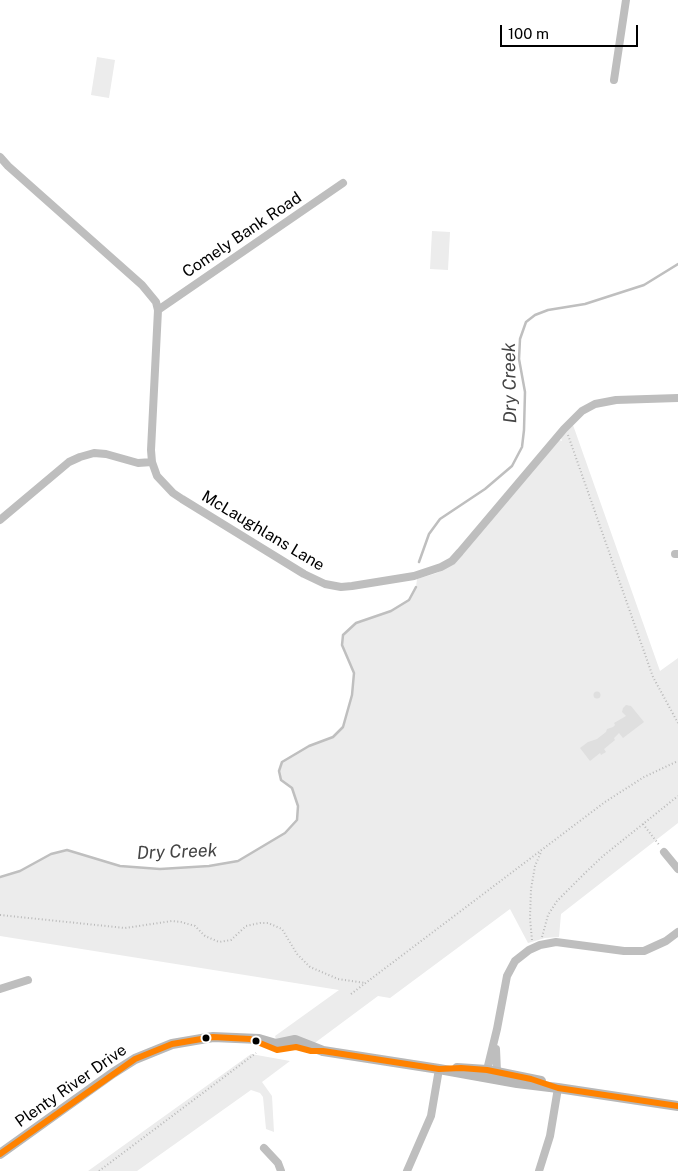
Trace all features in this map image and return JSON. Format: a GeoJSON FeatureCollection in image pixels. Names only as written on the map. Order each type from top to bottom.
{"type":"FeatureCollection","features":[{"type":"Feature","properties":{"kind":"street"},"geometry":{"type":"LineString","coordinates":[[614,80],[626,0]]}},
{"type":"Feature","properties":{"kind":"street"},"geometry":{"type":"LineString","coordinates":[[0,157],[142,284],[156,302],[158,310]]}},
{"type":"Feature","properties":{"kind":"street","name":"Comely Bank Road"},"geometry":{"type":"LineString","coordinates":[[158,310],[343,183]]}},
{"type":"Feature","properties":{"kind":"street","name":"McLaughlans Lane"},"geometry":{"type":"LineString","coordinates":[[158,310],[152,420],[152,462],[157,476],[182,500],[310,577],[325,584],[342,587],[414,576],[432,571],[452,561],[564,429],[577,415],[595,404],[616,400],[678,398]]}},
{"type":"Feature","properties":{"kind":"street"},"geometry":{"type":"LineString","coordinates":[[0,520],[69,462],[80,457],[94,453],[106,454],[138,463],[152,462]]}},
{"type":"Feature","properties":{"kind":"street"},"geometry":{"type":"LineString","coordinates":[[664,852],[678,869]]}},
{"type":"Feature","properties":{"kind":"street"},"geometry":{"type":"LineString","coordinates":[[491,1074],[507,976],[516,961],[537,946],[556,942],[634,952],[653,948],[678,933]]}},
{"type":"Feature","properties":{"kind":"street"},"geometry":{"type":"LineString","coordinates":[[0,989],[28,980]]}},
{"type":"Feature","properties":{"kind":"street","name":"Plenty River Drive"},"geometry":{"type":"LineString","coordinates":[[0,1154],[119,1069],[145,1054],[172,1044],[200,1038],[259,1038],[276,1044],[295,1040],[323,1051],[439,1069],[461,1068],[532,1079],[558,1088],[678,1106]]}},
{"type":"Feature","properties":{"kind":"street"},"geometry":{"type":"LineString","coordinates":[[407,1171],[428,1124],[433,1107],[439,1069]]}},
{"type":"Feature","properties":{"kind":"street"},"geometry":{"type":"LineString","coordinates":[[539,1171],[550,1136],[558,1088]]}},
{"type":"Feature","properties":{"kind":"street"},"geometry":{"type":"LineString","coordinates":[[264,1148],[278,1163],[281,1171]]}},
{"type":"Feature","properties":{"kind":"path"},"geometry":{"type":"LineString","coordinates":[[564,429],[570,440],[654,677],[678,723]]}},
{"type":"Feature","properties":{"kind":"path"},"geometry":{"type":"LineString","coordinates":[[351,994],[541,852],[572,826],[644,776],[678,761]]}},
{"type":"Feature","properties":{"kind":"path"},"geometry":{"type":"LineString","coordinates":[[537,946],[546,920],[557,902],[603,856],[678,796]]}},
{"type":"Feature","properties":{"kind":"path"},"geometry":{"type":"LineString","coordinates":[[643,824],[664,852]]}},
{"type":"Feature","properties":{"kind":"path"},"geometry":{"type":"LineString","coordinates":[[537,946],[530,918],[531,889],[535,866],[541,852]]}},
{"type":"Feature","properties":{"kind":"path"},"geometry":{"type":"LineString","coordinates":[[0,915],[125,928],[172,921],[181,922],[195,926],[205,936],[219,942],[231,940],[246,926],[260,922],[268,923],[282,929],[297,954],[310,967],[338,979],[365,983]]}},
{"type":"Feature","properties":{"kind":"path"},"geometry":{"type":"LineString","coordinates":[[99,1171],[256,1053]]}},
{"type":"Feature","properties":{"kind":"shaded area"},"geometry":{"type":"Polygon","coordinates":[[[97,57],[115,60],[109,98],[91,95],[97,57]]]}},
{"type":"Feature","properties":{"kind":"shaded area"},"geometry":{"type":"Polygon","coordinates":[[[432,231],[450,232],[448,270],[430,269],[432,231]]]}},
{"type":"Feature","properties":{"kind":"shaded area"},"geometry":{"type":"Polygon","coordinates":[[[573,425],[660,671],[678,658],[678,823],[561,914],[559,937],[545,938],[528,943],[510,909],[390,998],[378,996],[312,1045],[276,1039],[275,1036],[339,990],[0,936],[0,877],[20,871],[51,854],[67,850],[120,866],[160,869],[209,866],[238,861],[285,833],[297,820],[298,806],[292,788],[281,780],[279,771],[282,762],[309,746],[333,737],[343,727],[352,695],[354,673],[342,645],[343,635],[356,623],[391,611],[409,600],[416,587],[417,579],[437,573],[455,562],[559,440],[562,441],[561,438],[573,425]]]}},
{"type":"Feature","properties":{"kind":"shaded area"},"geometry":{"type":"Polygon","coordinates":[[[251,1054],[290,1061],[262,1082],[272,1096],[274,1132],[266,1129],[263,1097],[260,1093],[251,1090],[137,1171],[88,1171],[251,1054]]]}},
{"type":"Feature","properties":{"kind":"building"},"geometry":{"type":"Polygon","coordinates":[[[597,691],[601,695],[597,699],[593,695],[597,691]]]}},
{"type":"Feature","properties":{"kind":"building"},"geometry":{"type":"Polygon","coordinates":[[[626,705],[631,706],[644,722],[623,738],[619,733],[614,738],[615,740],[604,749],[606,752],[601,755],[600,753],[590,761],[580,748],[588,742],[597,739],[607,729],[613,727],[614,723],[626,716],[622,712],[626,705]]]}},
{"type":"Feature","properties":{"kind":"waterway","name":"Dry Creek"},"geometry":{"type":"LineString","coordinates":[[419,562],[429,534],[440,519],[485,489],[512,466],[522,447],[525,392],[519,359],[520,339],[526,322],[535,315],[548,310],[585,304],[644,285],[678,264]]}},
{"type":"Feature","properties":{"kind":"waterway","name":"Dry Creek"},"geometry":{"type":"LineString","coordinates":[[0,877],[20,871],[51,854],[67,850],[120,866],[160,869],[209,866],[238,861],[285,833],[297,820],[298,806],[292,788],[281,780],[279,771],[282,762],[309,746],[333,737],[343,727],[352,695],[354,673],[342,645],[343,635],[356,623],[391,611],[409,600],[416,587]]}},
{"type":"Feature","properties":{"kind":"transit line"},"geometry":{"type":"LineString","coordinates":[[0,1154],[135,1059],[172,1044],[213,1037],[250,1039],[277,1050],[296,1047],[311,1051],[323,1051],[439,1069],[487,1070],[531,1079],[558,1088],[678,1106]]}}]}
